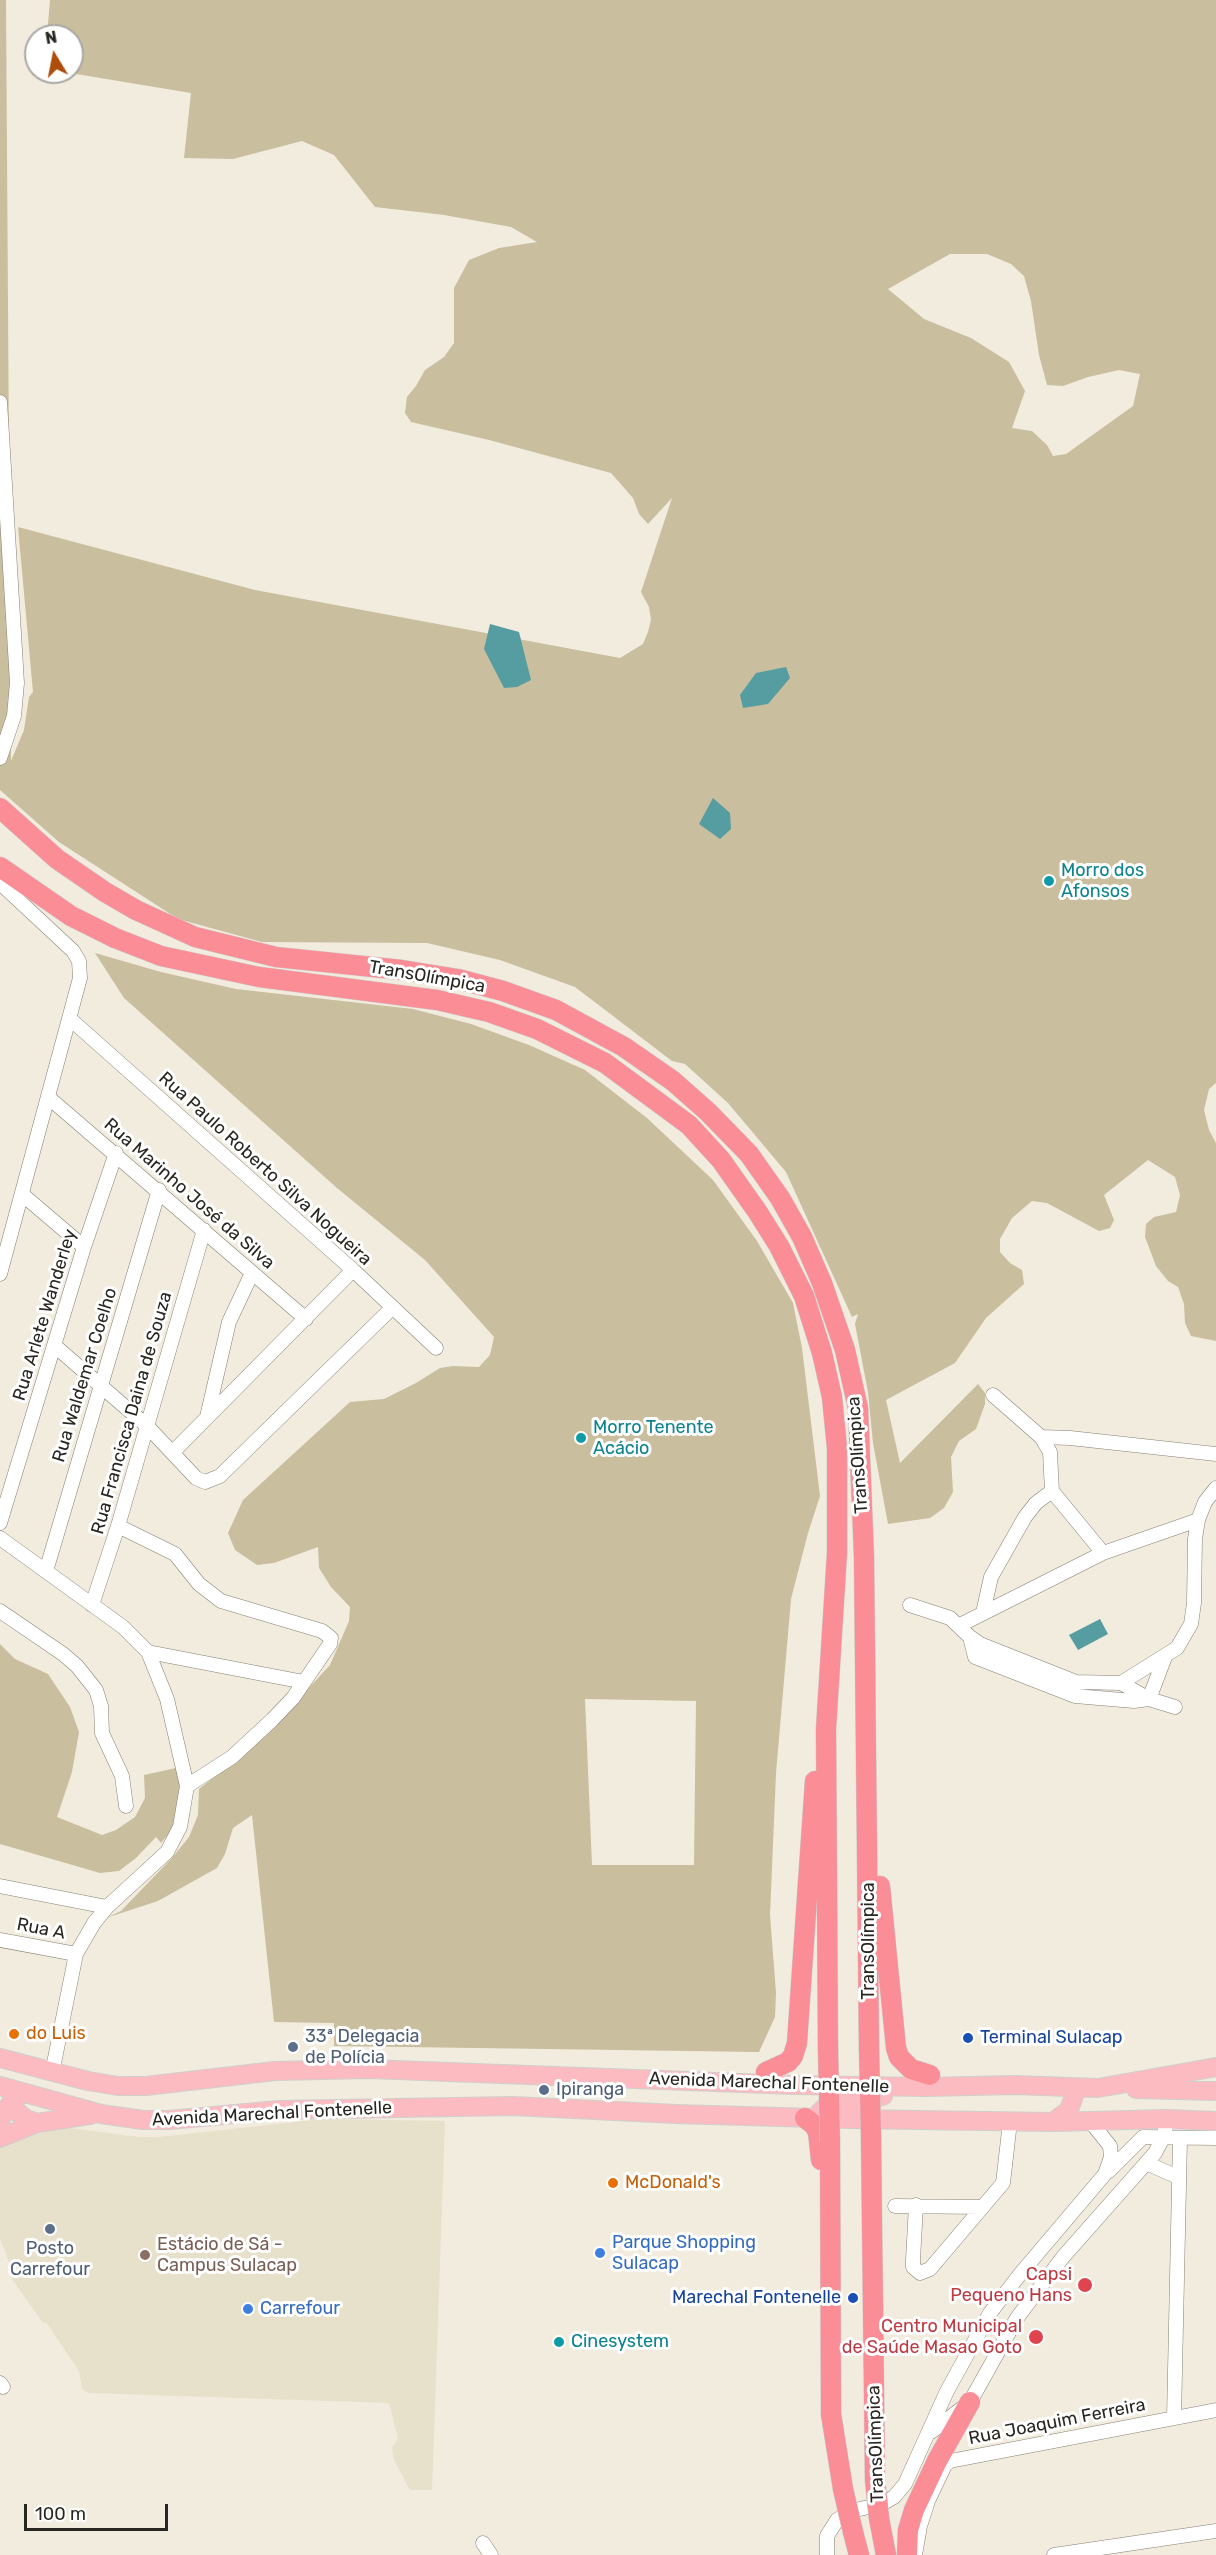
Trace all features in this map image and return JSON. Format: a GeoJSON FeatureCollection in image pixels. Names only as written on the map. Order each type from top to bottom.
{"type":"FeatureCollection","features":[{"type":"Feature","properties":{"kind":"highway","name":"TransOlímpica"},"geometry":{"type":"LineString","coordinates":[[0,808],[57,859],[105,892],[136,910],[195,937],[276,957],[402,970],[458,979],[503,991],[556,1010],[624,1047],[673,1082],[708,1112],[749,1154],[780,1198],[802,1237],[822,1283],[845,1350],[855,1393],[860,1445],[864,1557],[874,2480],[886,2555]]}},
{"type":"Feature","properties":{"kind":"highway","name":"TransOlímpica"},"geometry":{"type":"LineString","coordinates":[[0,867],[71,916],[115,938],[161,956],[259,977],[437,1000],[489,1012],[537,1029],[605,1063],[689,1125],[721,1160],[779,1246],[804,1296],[822,1353],[832,1396],[837,1448],[838,1504],[826,1729],[828,2049],[812,2125],[831,2354],[831,2414],[843,2489],[859,2555]]}},
{"type":"Feature","properties":{"kind":"highway"},"geometry":{"type":"LineString","coordinates":[[766,2072],[788,2062],[793,2056],[797,2043],[814,1787],[819,1752],[826,1729]]}},
{"type":"Feature","properties":{"kind":"highway"},"geometry":{"type":"LineString","coordinates":[[867,1800],[881,1896],[896,2048],[904,2063],[917,2072],[923,2083]]}},
{"type":"Feature","properties":{"kind":"highway"},"geometry":{"type":"LineString","coordinates":[[907,2555],[908,2530],[914,2510],[937,2461],[972,2398]]}},
{"type":"Feature","properties":{"kind":"main road","name":"Avenida Marechal Fontenelle"},"geometry":{"type":"LineString","coordinates":[[0,2058],[52,2073],[118,2086],[146,2086],[275,2071],[358,2069],[795,2085],[923,2083]]}},
{"type":"Feature","properties":{"kind":"main road"},"geometry":{"type":"LineString","coordinates":[[1098,2088],[1216,2067]]}},
{"type":"Feature","properties":{"kind":"main road"},"geometry":{"type":"LineString","coordinates":[[706,2082],[725,2075],[766,2072],[923,2083],[994,2076],[1014,2085],[1216,2091]]}},
{"type":"Feature","properties":{"kind":"main road"},"geometry":{"type":"LineString","coordinates":[[0,2120],[10,2093],[39,2083],[88,2081]]}},
{"type":"Feature","properties":{"kind":"main road"},"geometry":{"type":"LineString","coordinates":[[923,2083],[912,2100],[915,2111],[926,2120]]}},
{"type":"Feature","properties":{"kind":"main road"},"geometry":{"type":"LineString","coordinates":[[812,2125],[820,2110],[824,2108],[895,2094],[923,2083]]}},
{"type":"Feature","properties":{"kind":"main road"},"geometry":{"type":"LineString","coordinates":[[795,2085],[799,2100],[812,2125]]}},
{"type":"Feature","properties":{"kind":"main road"},"geometry":{"type":"LineString","coordinates":[[1053,2122],[1069,2110],[1077,2087]]}},
{"type":"Feature","properties":{"kind":"main road"},"geometry":{"type":"LineString","coordinates":[[1144,2090],[1165,2128]]}},
{"type":"Feature","properties":{"kind":"main road"},"geometry":{"type":"LineString","coordinates":[[10,2093],[17,2112],[37,2123]]}},
{"type":"Feature","properties":{"kind":"main road","name":"Avenida Marechal Fontenelle"},"geometry":{"type":"LineString","coordinates":[[10,2093],[126,2119],[169,2121],[279,2110],[513,2106],[812,2125],[926,2120],[1090,2121],[1165,2128],[1216,2121]]}},
{"type":"Feature","properties":{"kind":"main road"},"geometry":{"type":"LineString","coordinates":[[0,2138],[37,2123],[76,2115],[101,2114]]}},
{"type":"Feature","properties":{"kind":"street"},"geometry":{"type":"LineString","coordinates":[[0,402],[16,683],[14,716],[0,758]]}},
{"type":"Feature","properties":{"kind":"street"},"geometry":{"type":"LineString","coordinates":[[0,883],[73,951],[79,961],[80,978],[0,1274]]}},
{"type":"Feature","properties":{"kind":"street","name":"Rua Paulo Roberto Silva Nogueira"},"geometry":{"type":"LineString","coordinates":[[69,1018],[352,1270],[436,1348]]}},
{"type":"Feature","properties":{"kind":"street","name":"Rua Marinho José da Silva"},"geometry":{"type":"LineString","coordinates":[[48,1097],[116,1153],[306,1319]]}},
{"type":"Feature","properties":{"kind":"street","name":"Rua Arlete Wanderley"},"geometry":{"type":"LineString","coordinates":[[0,1523],[84,1247],[116,1153]]}},
{"type":"Feature","properties":{"kind":"street","name":"Rua Waldemar Coelho"},"geometry":{"type":"LineString","coordinates":[[45,1570],[159,1190]]}},
{"type":"Feature","properties":{"kind":"street"},"geometry":{"type":"LineString","coordinates":[[23,1195],[84,1247]]}},
{"type":"Feature","properties":{"kind":"street","name":"Rua Francisca Daina de Souza"},"geometry":{"type":"LineString","coordinates":[[92,1605],[118,1527],[204,1230]]}},
{"type":"Feature","properties":{"kind":"street"},"geometry":{"type":"LineString","coordinates":[[173,1452],[352,1270]]}},
{"type":"Feature","properties":{"kind":"street"},"geometry":{"type":"LineString","coordinates":[[207,1417],[226,1332],[252,1273]]}},
{"type":"Feature","properties":{"kind":"street"},"geometry":{"type":"LineString","coordinates":[[55,1346],[147,1426],[196,1478],[205,1482],[220,1476],[392,1308]]}},
{"type":"Feature","properties":{"kind":"street"},"geometry":{"type":"LineString","coordinates":[[993,1395],[1041,1437],[1050,1452],[1052,1491],[1102,1553]]}},
{"type":"Feature","properties":{"kind":"street"},"geometry":{"type":"LineString","coordinates":[[1041,1437],[1070,1438],[1216,1454]]}},
{"type":"Feature","properties":{"kind":"street"},"geometry":{"type":"LineString","coordinates":[[1121,1683],[1177,1648],[1191,1624],[1198,1520],[1205,1502],[1216,1488]]}},
{"type":"Feature","properties":{"kind":"street"},"geometry":{"type":"LineString","coordinates":[[983,1613],[991,1577],[1025,1517],[1036,1503],[1052,1491]]}},
{"type":"Feature","properties":{"kind":"street"},"geometry":{"type":"LineString","coordinates":[[960,1625],[1102,1553],[1198,1520]]}},
{"type":"Feature","properties":{"kind":"street"},"geometry":{"type":"LineString","coordinates":[[118,1527],[175,1554],[199,1584],[221,1602],[326,1633],[331,1638],[330,1644],[304,1682],[272,1720],[232,1757],[187,1786]]}},
{"type":"Feature","properties":{"kind":"street"},"geometry":{"type":"LineString","coordinates":[[0,1538],[123,1627],[148,1652],[166,1699],[187,1786],[180,1827],[167,1852],[107,1907],[94,1923],[76,1954],[52,2073]]}},
{"type":"Feature","properties":{"kind":"street"},"geometry":{"type":"LineString","coordinates":[[910,1605],[950,1618],[980,1644],[1076,1682],[1121,1683],[1149,1700],[1175,1707]]}},
{"type":"Feature","properties":{"kind":"street"},"geometry":{"type":"LineString","coordinates":[[0,1611],[63,1654],[77,1666],[96,1690],[101,1706],[102,1733],[122,1776],[126,1806]]}},
{"type":"Feature","properties":{"kind":"street"},"geometry":{"type":"LineString","coordinates":[[970,1637],[975,1657],[1075,1696],[1134,1701],[1149,1700]]}},
{"type":"Feature","properties":{"kind":"street"},"geometry":{"type":"LineString","coordinates":[[148,1652],[304,1682]]}},
{"type":"Feature","properties":{"kind":"street"},"geometry":{"type":"LineString","coordinates":[[1149,1700],[1165,1657]]}},
{"type":"Feature","properties":{"kind":"street"},"geometry":{"type":"LineString","coordinates":[[0,1886],[107,1907]]}},
{"type":"Feature","properties":{"kind":"street","name":"Rua A"},"geometry":{"type":"LineString","coordinates":[[0,1940],[76,1954]]}},
{"type":"Feature","properties":{"kind":"street"},"geometry":{"type":"LineString","coordinates":[[1090,2121],[1110,2146],[1111,2157],[1106,2174]]}},
{"type":"Feature","properties":{"kind":"street"},"geometry":{"type":"LineString","coordinates":[[916,2205],[913,2260],[914,2267],[920,2273],[930,2269],[998,2190],[1004,2179],[1010,2122]]}},
{"type":"Feature","properties":{"kind":"street"},"geometry":{"type":"LineString","coordinates":[[1165,2128],[1180,2139],[1216,2138]]}},
{"type":"Feature","properties":{"kind":"street"},"geometry":{"type":"LineString","coordinates":[[928,2436],[940,2423],[972,2398],[1017,2318],[1064,2257],[1155,2153],[1165,2128]]}},
{"type":"Feature","properties":{"kind":"street"},"geometry":{"type":"LineString","coordinates":[[827,2555],[827,2536],[832,2525],[846,2513],[882,2504],[894,2497],[905,2484],[975,2338],[1001,2298],[1106,2174],[1140,2138],[1165,2128]]}},
{"type":"Feature","properties":{"kind":"street"},"geometry":{"type":"LineString","coordinates":[[1174,2418],[1180,2139]]}},
{"type":"Feature","properties":{"kind":"street"},"geometry":{"type":"LineString","coordinates":[[1146,2163],[1178,2177]]}},
{"type":"Feature","properties":{"kind":"street"},"geometry":{"type":"LineString","coordinates":[[895,2206],[981,2207]]}},
{"type":"Feature","properties":{"kind":"street"},"geometry":{"type":"LineString","coordinates":[[954,2380],[957,2394],[972,2398]]}},
{"type":"Feature","properties":{"kind":"street","name":"Rua Joaquim Ferreira"},"geometry":{"type":"LineString","coordinates":[[915,2555],[920,2526],[928,2501],[945,2466],[953,2460],[1216,2410]]}},
{"type":"Feature","properties":{"kind":"street"},"geometry":{"type":"LineString","coordinates":[[1055,2555],[1216,2531]]}},
{"type":"Feature","properties":{"kind":"shaded area"},"geometry":{"type":"Polygon","coordinates":[[[0,0],[6,0],[11,761],[24,730],[29,697],[33,692],[18,527],[255,590],[620,658],[643,644],[648,632],[651,620],[649,607],[641,592],[672,498],[648,524],[639,514],[633,498],[611,473],[489,440],[411,422],[405,413],[407,397],[425,370],[444,357],[454,343],[454,288],[469,260],[499,248],[537,242],[511,227],[444,215],[375,207],[334,155],[302,141],[233,159],[184,158],[191,93],[84,75],[84,24],[48,24],[50,0],[1216,0],[1216,1083],[1209,1089],[1204,1110],[1209,1130],[1216,1143],[1216,1341],[1191,1336],[1185,1323],[1184,1304],[1178,1287],[1168,1281],[1156,1266],[1145,1237],[1146,1224],[1154,1217],[1176,1212],[1180,1195],[1175,1177],[1148,1160],[1104,1195],[1114,1220],[1110,1228],[1099,1231],[1047,1203],[1032,1201],[1012,1218],[1000,1239],[1000,1252],[1010,1263],[1022,1270],[1024,1284],[986,1318],[955,1363],[886,1400],[900,1463],[978,1384],[985,1393],[985,1404],[976,1429],[959,1441],[951,1457],[953,1492],[944,1508],[930,1518],[888,1524],[855,1324],[858,1314],[852,1317],[786,1172],[728,1103],[685,1064],[672,1061],[575,987],[500,960],[427,943],[262,942],[178,919],[59,842],[0,790],[0,0]],[[950,254],[888,289],[924,319],[971,338],[1009,362],[1025,391],[1012,428],[1032,431],[1047,445],[1053,456],[1066,454],[1133,406],[1140,374],[1119,370],[1063,386],[1047,385],[1024,276],[1011,264],[987,254],[950,254]]]}},
{"type":"Feature","properties":{"kind":"shaded area"},"geometry":{"type":"Polygon","coordinates":[[[95,953],[161,972],[236,989],[413,1009],[471,1024],[529,1045],[585,1070],[647,1118],[713,1180],[757,1241],[793,1303],[802,1348],[820,1496],[791,1599],[776,1773],[770,1915],[776,1993],[775,2017],[759,2052],[334,2046],[334,2023],[274,2022],[252,1815],[233,1828],[225,1854],[217,1868],[158,1901],[106,1918],[121,1911],[189,1837],[198,1815],[199,1789],[237,1759],[282,1717],[330,1665],[349,1621],[350,1607],[331,1587],[319,1568],[318,1547],[274,1563],[257,1565],[235,1550],[228,1533],[243,1500],[350,1402],[384,1399],[440,1368],[479,1367],[490,1355],[494,1337],[425,1260],[337,1188],[124,998],[95,953]],[[585,1699],[592,1865],[694,1865],[696,1701],[585,1699]]]}},
{"type":"Feature","properties":{"kind":"shaded area"},"geometry":{"type":"Polygon","coordinates":[[[0,1644],[15,1659],[48,1674],[70,1707],[79,1732],[72,1772],[57,1817],[102,1835],[116,1830],[135,1817],[145,1798],[144,1775],[176,1768],[180,1779],[181,1806],[171,1831],[161,1843],[156,1837],[136,1858],[119,1871],[100,1873],[0,1844],[0,1644]]]}},
{"type":"Feature","properties":{"kind":"shaded area","name":"Carrefour"},"geometry":{"type":"Polygon","coordinates":[[[322,2119],[445,2121],[432,2490],[410,2490],[394,2460],[392,2448],[398,2438],[389,2403],[89,2393],[82,2389],[79,2371],[46,2322],[44,2324],[11,2278],[14,2276],[0,2238],[0,2144],[29,2131],[62,2127],[139,2137],[159,2137],[322,2119]]]}},
{"type":"Feature","properties":{"kind":"water"},"geometry":{"type":"Polygon","coordinates":[[[490,624],[519,632],[531,680],[517,687],[504,688],[484,649],[490,624]]]}},
{"type":"Feature","properties":{"kind":"water"},"geometry":{"type":"Polygon","coordinates":[[[786,667],[790,678],[768,704],[743,708],[740,695],[756,673],[786,667]]]}},
{"type":"Feature","properties":{"kind":"water"},"geometry":{"type":"Polygon","coordinates":[[[713,798],[730,813],[731,829],[720,839],[699,824],[713,798]]]}},
{"type":"Feature","properties":{"kind":"water"},"geometry":{"type":"Polygon","coordinates":[[[1100,1619],[1108,1634],[1078,1650],[1069,1635],[1100,1619]]]}},
{"type":"Feature","properties":{"kind":"place","name":"Morro dos Afonsos"},"geometry":{"type":"Point","coordinates":[1049,881]}},
{"type":"Feature","properties":{"kind":"place","name":"Morro Tenente Acácio"},"geometry":{"type":"Point","coordinates":[581,1438]}},
{"type":"Feature","properties":{"kind":"place","name":"do Luis"},"geometry":{"type":"Point","coordinates":[14,2034]}},
{"type":"Feature","properties":{"kind":"place","name":"Terminal Sulacap"},"geometry":{"type":"Point","coordinates":[968,2038]}},
{"type":"Feature","properties":{"kind":"place","name":"33ª Delegacia de Polícia"},"geometry":{"type":"Point","coordinates":[293,2047]}},
{"type":"Feature","properties":{"kind":"place","name":"Ipiranga"},"geometry":{"type":"Point","coordinates":[544,2090]}},
{"type":"Feature","properties":{"kind":"place","name":"McDonald's"},"geometry":{"type":"Point","coordinates":[613,2183]}},
{"type":"Feature","properties":{"kind":"place","name":"Posto Carrefour"},"geometry":{"type":"Point","coordinates":[50,2229]}},
{"type":"Feature","properties":{"kind":"place","name":"Parque Shopping Sulacap"},"geometry":{"type":"Point","coordinates":[600,2253]}},
{"type":"Feature","properties":{"kind":"place","name":"Estácio de Sá - Campus Sulacap"},"geometry":{"type":"Point","coordinates":[145,2255]}},
{"type":"Feature","properties":{"kind":"place","name":"Capsi Pequeno Hans"},"geometry":{"type":"Point","coordinates":[1085,2285]}},
{"type":"Feature","properties":{"kind":"place","name":"Marechal Fontenelle"},"geometry":{"type":"Point","coordinates":[853,2298]}},
{"type":"Feature","properties":{"kind":"place","name":"Carrefour"},"geometry":{"type":"Point","coordinates":[248,2309]}},
{"type":"Feature","properties":{"kind":"place","name":"Centro Municipal de Saúde Masao Goto"},"geometry":{"type":"Point","coordinates":[1036,2337]}},
{"type":"Feature","properties":{"kind":"place","name":"Cinesystem"},"geometry":{"type":"Point","coordinates":[559,2342]}}]}
